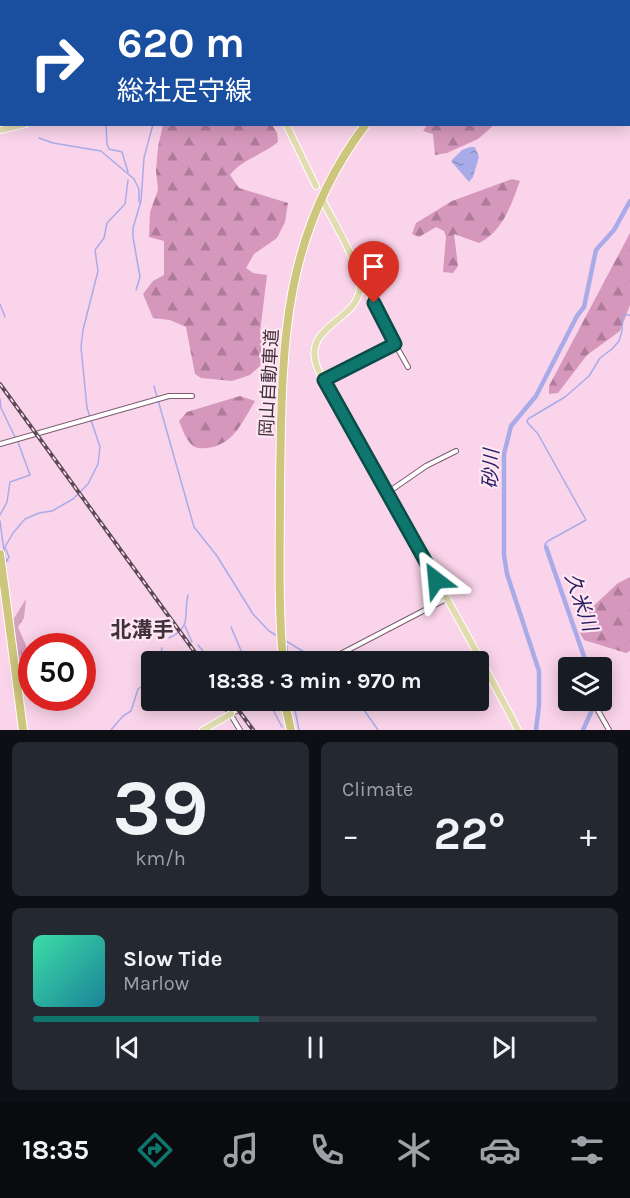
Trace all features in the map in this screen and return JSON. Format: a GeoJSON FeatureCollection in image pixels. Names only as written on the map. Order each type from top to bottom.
{"type":"FeatureCollection","features":[{"type":"Feature","properties":{"kind":"highway","name":"岡山自動車道"},"geometry":{"type":"LineString","coordinates":[[281,651],[276,531],[285,310],[299,242],[322,186],[360,126]]}},
{"type":"Feature","properties":{"kind":"highway","name":"岡山自動車道"},"geometry":{"type":"LineString","coordinates":[[353,139],[365,126]]}},
{"type":"Feature","properties":{"kind":"highway"},"geometry":{"type":"LineString","coordinates":[[1,558],[7,622]]}},
{"type":"Feature","properties":{"kind":"highway"},"geometry":{"type":"LineString","coordinates":[[0,582],[21,730]]}},
{"type":"Feature","properties":{"kind":"highway"},"geometry":{"type":"LineString","coordinates":[[289,711],[293,730]]}},
{"type":"Feature","properties":{"kind":"main road"},"geometry":{"type":"LineString","coordinates":[[0,130],[17,126]]}},
{"type":"Feature","properties":{"kind":"main road"},"geometry":{"type":"LineString","coordinates":[[287,126],[316,186]]}},
{"type":"Feature","properties":{"kind":"main road"},"geometry":{"type":"LineString","coordinates":[[323,201],[358,271],[360,289],[351,308],[326,329],[317,344],[316,362],[518,730]]}},
{"type":"Feature","properties":{"kind":"main road"},"geometry":{"type":"LineString","coordinates":[[324,380],[395,344],[368,291],[360,289]]}},
{"type":"Feature","properties":{"kind":"main road"},"geometry":{"type":"LineString","coordinates":[[203,730],[231,714]]}},
{"type":"Feature","properties":{"kind":"street"},"geometry":{"type":"LineString","coordinates":[[395,344],[408,367]]}},
{"type":"Feature","properties":{"kind":"street"},"geometry":{"type":"LineString","coordinates":[[0,444],[159,399],[172,396],[192,396]]}},
{"type":"Feature","properties":{"kind":"street"},"geometry":{"type":"LineString","coordinates":[[386,493],[426,466],[456,451]]}},
{"type":"Feature","properties":{"kind":"street"},"geometry":{"type":"LineString","coordinates":[[346,651],[446,598]]}},
{"type":"Feature","properties":{"kind":"street"},"geometry":{"type":"LineString","coordinates":[[228,711],[240,730]]}},
{"type":"Feature","properties":{"kind":"street"},"geometry":{"type":"LineString","coordinates":[[231,714],[236,711]]}},
{"type":"Feature","properties":{"kind":"street"},"geometry":{"type":"LineString","coordinates":[[599,711],[609,730]]}},
{"type":"Feature","properties":{"kind":"green space"},"geometry":{"type":"Polygon","coordinates":[[[163,126],[273,126],[277,133],[278,142],[240,165],[230,175],[239,188],[288,203],[285,222],[277,238],[254,254],[246,268],[253,273],[267,275],[260,332],[264,356],[260,366],[250,375],[232,381],[201,378],[195,374],[186,327],[170,320],[153,318],[143,294],[153,281],[164,275],[164,241],[149,237],[150,212],[158,190],[156,171],[163,126]]]}},
{"type":"Feature","properties":{"kind":"green space"},"geometry":{"type":"Polygon","coordinates":[[[427,126],[493,126],[478,139],[447,153],[435,155],[433,134],[423,131],[427,126]]]}},
{"type":"Feature","properties":{"kind":"green space"},"geometry":{"type":"Polygon","coordinates":[[[512,179],[520,181],[500,224],[494,232],[479,243],[454,234],[458,266],[453,273],[443,272],[446,237],[444,231],[436,227],[419,237],[412,234],[416,223],[452,201],[512,179]]]}},
{"type":"Feature","properties":{"kind":"green space"},"geometry":{"type":"Polygon","coordinates":[[[630,233],[630,305],[620,331],[587,355],[558,393],[549,394],[549,386],[630,233]]]}},
{"type":"Feature","properties":{"kind":"green space"},"geometry":{"type":"Polygon","coordinates":[[[240,396],[255,401],[231,437],[216,446],[207,448],[197,448],[188,441],[179,421],[187,412],[240,396]]]}},
{"type":"Feature","properties":{"kind":"green space"},"geometry":{"type":"Polygon","coordinates":[[[630,577],[630,651],[626,653],[584,640],[580,633],[585,614],[618,583],[630,577]]]}},
{"type":"Feature","properties":{"kind":"green space"},"geometry":{"type":"Polygon","coordinates":[[[26,599],[24,618],[18,627],[21,633],[18,633],[18,655],[13,620],[26,599]]]}},
{"type":"Feature","properties":{"kind":"water"},"geometry":{"type":"Polygon","coordinates":[[[475,147],[479,157],[473,177],[469,182],[451,161],[462,150],[475,147]]]}},
{"type":"Feature","properties":{"kind":"waterway"},"geometry":{"type":"LineString","coordinates":[[106,126],[109,149],[122,152],[128,172]]}},
{"type":"Feature","properties":{"kind":"waterway"},"geometry":{"type":"LineString","coordinates":[[136,290],[140,277],[133,228],[141,201],[144,158],[152,126]]}},
{"type":"Feature","properties":{"kind":"waterway"},"geometry":{"type":"LineString","coordinates":[[39,138],[53,143],[101,151],[134,179],[139,189],[139,202]]}},
{"type":"Feature","properties":{"kind":"waterway"},"geometry":{"type":"LineString","coordinates":[[4,565],[9,557],[5,547],[25,519],[52,511],[73,499],[88,484],[98,464],[100,447],[87,408],[81,347],[98,271],[95,250],[104,238],[107,223],[125,204],[128,180]]}},
{"type":"Feature","properties":{"kind":"waterway","name":"砂川"},"geometry":{"type":"LineString","coordinates":[[536,730],[539,671],[507,574],[504,555],[504,454],[511,426],[536,396],[577,316],[584,307],[596,250],[614,230],[630,201]]}},
{"type":"Feature","properties":{"kind":"waterway"},"geometry":{"type":"LineString","coordinates":[[0,304],[5,317]]}},
{"type":"Feature","properties":{"kind":"waterway"},"geometry":{"type":"LineString","coordinates":[[546,547],[545,544],[548,541],[586,520],[538,434],[527,422],[528,419],[565,397],[589,376],[600,358],[619,341],[623,315],[630,315]]}},
{"type":"Feature","properties":{"kind":"waterway"},"geometry":{"type":"LineString","coordinates":[[154,386],[194,527],[217,556],[253,614],[269,631],[279,637]]}},
{"type":"Feature","properties":{"kind":"waterway"},"geometry":{"type":"LineString","coordinates":[[0,399],[1,408],[15,437]]}},
{"type":"Feature","properties":{"kind":"waterway"},"geometry":{"type":"LineString","coordinates":[[0,515],[7,502],[10,482],[30,475],[18,442]]}},
{"type":"Feature","properties":{"kind":"waterway"},"geometry":{"type":"LineString","coordinates":[[0,521],[5,558],[8,561]]}},
{"type":"Feature","properties":{"kind":"waterway","name":"久米川"},"geometry":{"type":"LineString","coordinates":[[546,547],[584,657]]}},
{"type":"Feature","properties":{"kind":"waterway"},"geometry":{"type":"LineString","coordinates":[[169,638],[177,634],[184,625],[188,595]]}},
{"type":"Feature","properties":{"kind":"waterway"},"geometry":{"type":"LineString","coordinates":[[185,626],[192,642]]}},
{"type":"Feature","properties":{"kind":"waterway"},"geometry":{"type":"LineString","coordinates":[[231,627],[241,651]]}},
{"type":"Feature","properties":{"kind":"waterway"},"geometry":{"type":"LineString","coordinates":[[286,641],[302,651]]}},
{"type":"Feature","properties":{"kind":"waterway"},"geometry":{"type":"LineString","coordinates":[[198,645],[203,651]]}},
{"type":"Feature","properties":{"kind":"waterway"},"geometry":{"type":"LineString","coordinates":[[287,646],[287,651]]}},
{"type":"Feature","properties":{"kind":"waterway"},"geometry":{"type":"LineString","coordinates":[[111,730],[123,716],[131,711],[138,689],[141,687]]}},
{"type":"Feature","properties":{"kind":"waterway"},"geometry":{"type":"LineString","coordinates":[[241,711],[255,730]]}},
{"type":"Feature","properties":{"kind":"waterway"},"geometry":{"type":"LineString","coordinates":[[274,711],[282,727]]}},
{"type":"Feature","properties":{"kind":"waterway"},"geometry":{"type":"LineString","coordinates":[[295,711],[299,730]]}},
{"type":"Feature","properties":{"kind":"waterway"},"geometry":{"type":"LineString","coordinates":[[365,711],[378,730]]}},
{"type":"Feature","properties":{"kind":"waterway","name":"久米川"},"geometry":{"type":"LineString","coordinates":[[583,730],[592,711]]}},
{"type":"Feature","properties":{"kind":"railway"},"geometry":{"type":"LineString","coordinates":[[0,384],[194,651]]}},
{"type":"Feature","properties":{"kind":"railway"},"geometry":{"type":"LineString","coordinates":[[239,711],[253,730]]}},
{"type":"Feature","properties":{"kind":"district","name":"北溝手"},"geometry":{"type":"Point","coordinates":[142,630]}},
{"type":"Feature","properties":{"kind":"route"},"geometry":{"type":"LineString","coordinates":[[374,303],[395,344],[324,380],[436,580]]}}]}
